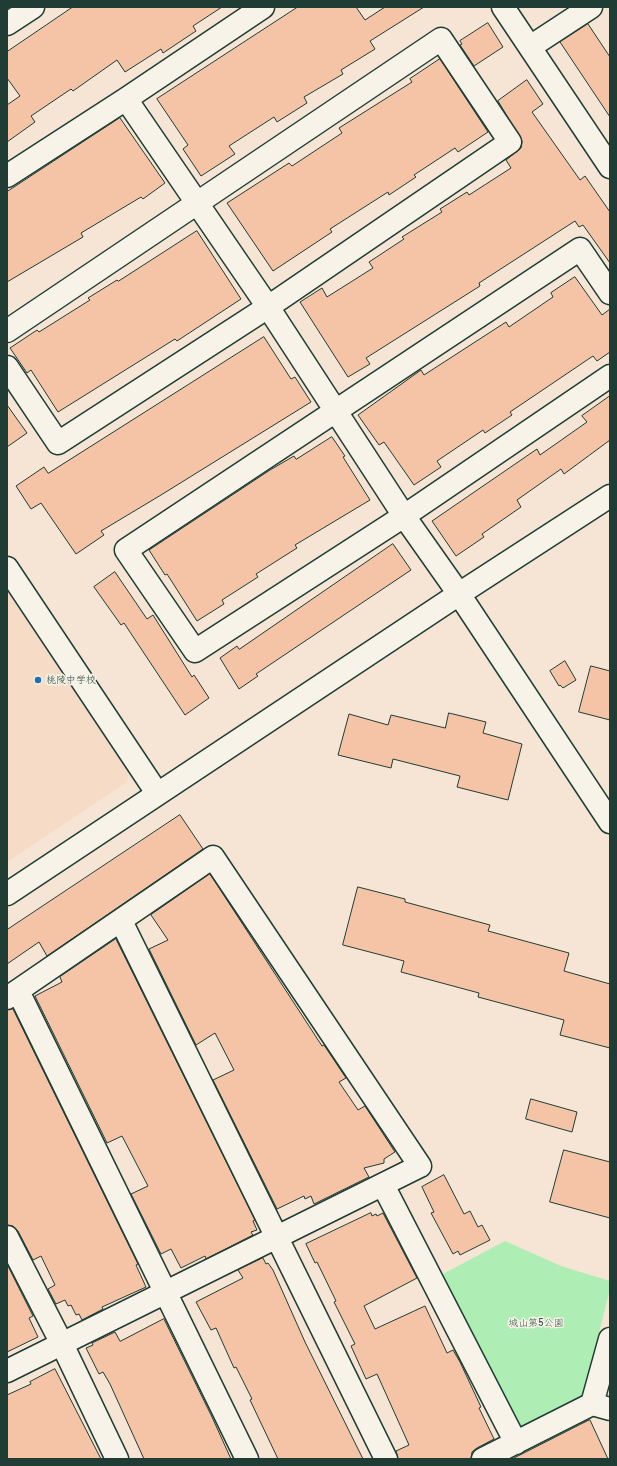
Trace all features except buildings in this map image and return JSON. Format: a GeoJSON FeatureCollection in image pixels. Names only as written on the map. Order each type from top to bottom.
{"type":"FeatureCollection","features":[{"type":"Feature","properties":{"kind":"street"},"geometry":{"type":"LineString","coordinates":[[7,24],[33,7]]}},
{"type":"Feature","properties":{"kind":"street"},"geometry":{"type":"LineString","coordinates":[[7,176],[126,99],[263,7]]}},
{"type":"Feature","properties":{"kind":"street"},"geometry":{"type":"LineString","coordinates":[[503,7],[610,167]]}},
{"type":"Feature","properties":{"kind":"street"},"geometry":{"type":"LineString","coordinates":[[530,47],[591,7]]}},
{"type":"Feature","properties":{"kind":"street"},"geometry":{"type":"LineString","coordinates":[[7,331],[441,39],[510,142],[268,307],[58,442],[7,367]]}},
{"type":"Feature","properties":{"kind":"street"},"geometry":{"type":"LineString","coordinates":[[126,99],[268,307],[404,516],[459,594],[610,822]]}},
{"type":"Feature","properties":{"kind":"street"},"geometry":{"type":"LineString","coordinates":[[610,293],[580,249],[126,550],[195,651],[404,516],[610,376]]}},
{"type":"Feature","properties":{"kind":"street"},"geometry":{"type":"LineString","coordinates":[[7,894],[157,793],[610,496]]}},
{"type":"Feature","properties":{"kind":"street"},"geometry":{"type":"LineString","coordinates":[[7,568],[157,793]]}},
{"type":"Feature","properties":{"kind":"street"},"geometry":{"type":"LineString","coordinates":[[7,1371],[166,1293],[420,1166],[213,857],[13,994],[166,1293],[247,1459]]}},
{"type":"Feature","properties":{"kind":"street"},"geometry":{"type":"LineString","coordinates":[[121,921],[386,1459]]}},
{"type":"Feature","properties":{"kind":"street"},"geometry":{"type":"LineString","coordinates":[[383,1185],[516,1443]]}},
{"type":"Feature","properties":{"kind":"street"},"geometry":{"type":"LineString","coordinates":[[7,1237],[62,1344],[117,1459]]}},
{"type":"Feature","properties":{"kind":"street"},"geometry":{"type":"LineString","coordinates":[[483,1459],[516,1443],[601,1407],[610,1339]]}},
{"type":"Feature","properties":{"kind":"shaded area","name":"桃陵中学校"},"geometry":{"type":"Polygon","coordinates":[[[7,588],[129,772],[127,782],[7,862],[7,588]]]}},
{"type":"Feature","properties":{"kind":"green space","name":"城山第5公園"},"geometry":{"type":"Polygon","coordinates":[[[505,1241],[561,1266],[610,1281],[610,1289],[583,1397],[521,1432],[441,1275],[505,1241]]]}},
{"type":"Feature","properties":{"kind":"place","name":"桃陵中学校"},"geometry":{"type":"Point","coordinates":[38,680]}}]}
